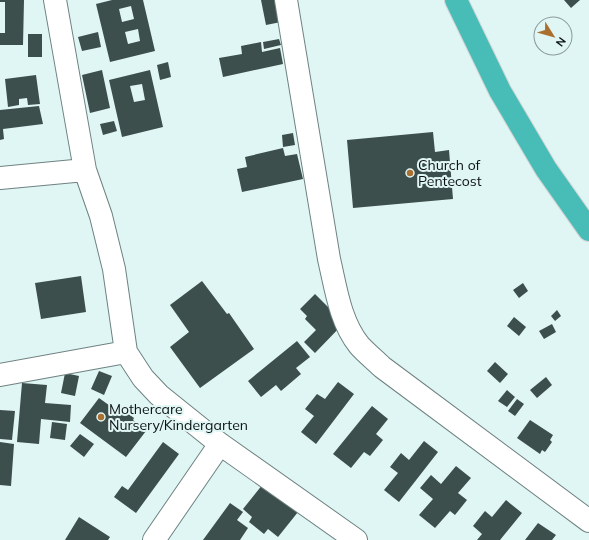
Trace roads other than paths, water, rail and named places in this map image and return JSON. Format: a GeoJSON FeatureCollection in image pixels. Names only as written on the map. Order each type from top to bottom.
{"type":"FeatureCollection","features":[{"type":"Feature","properties":{"kind":"highway"},"geometry":{"type":"LineString","coordinates":[[456,0],[500,91],[546,169],[589,230]]}},
{"type":"Feature","properties":{"kind":"street"},"geometry":{"type":"LineString","coordinates":[[55,0],[85,170],[101,216],[114,269],[126,352],[143,378],[159,395],[220,444],[356,540]]}},
{"type":"Feature","properties":{"kind":"street"},"geometry":{"type":"LineString","coordinates":[[286,0],[329,259],[345,322],[360,345],[382,367],[589,520]]}},
{"type":"Feature","properties":{"kind":"street"},"geometry":{"type":"LineString","coordinates":[[0,178],[85,170]]}},
{"type":"Feature","properties":{"kind":"street"},"geometry":{"type":"LineString","coordinates":[[0,375],[126,352]]}},
{"type":"Feature","properties":{"kind":"street"},"geometry":{"type":"LineString","coordinates":[[154,540],[220,444]]}},
{"type":"Feature","properties":{"kind":"place","name":"Church of Pentecost"},"geometry":{"type":"Point","coordinates":[410,173]}},
{"type":"Feature","properties":{"kind":"place","name":"Mothercare Nursery/Kindergarten"},"geometry":{"type":"Point","coordinates":[101,417]}}]}
